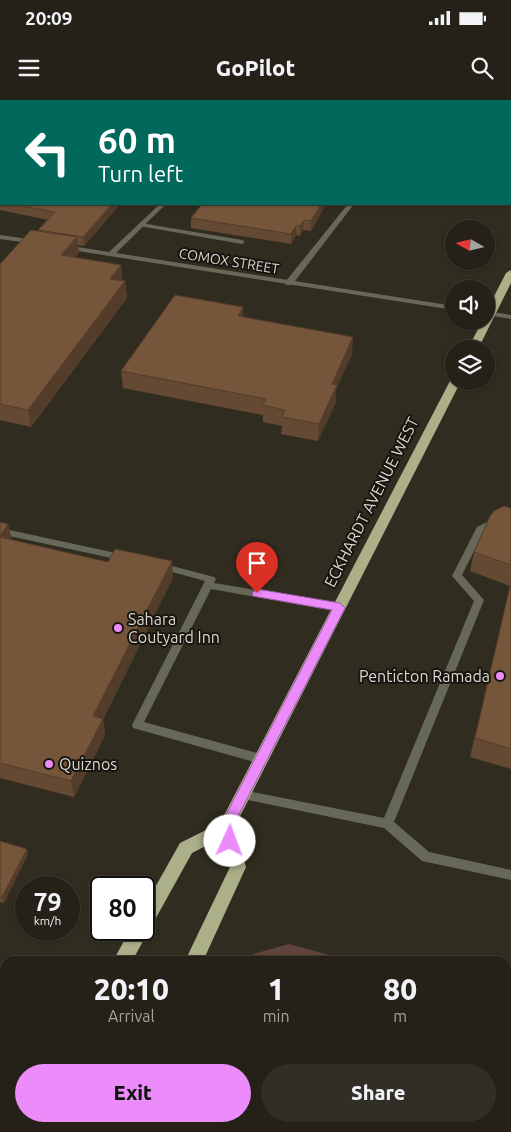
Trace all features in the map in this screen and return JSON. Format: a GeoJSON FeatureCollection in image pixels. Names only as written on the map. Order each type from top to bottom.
{"type":"FeatureCollection","features":[{"type":"Feature","properties":{"kind":"highway"},"geometry":{"type":"LineString","coordinates":[[495,303],[511,273]]}},
{"type":"Feature","properties":{"kind":"highway","name":"ECKHARDT AVENUE WEST"},"geometry":{"type":"LineString","coordinates":[[226,828],[451,390]]}},
{"type":"Feature","properties":{"kind":"highway"},"geometry":{"type":"LineString","coordinates":[[155,903],[186,848],[226,828],[238,867],[196,956]]}},
{"type":"Feature","properties":{"kind":"highway"},"geometry":{"type":"LineString","coordinates":[[125,956],[134,941]]}},
{"type":"Feature","properties":{"kind":"street"},"geometry":{"type":"LineString","coordinates":[[111,254],[161,205]]}},
{"type":"Feature","properties":{"kind":"street"},"geometry":{"type":"LineString","coordinates":[[288,283],[350,205]]}},
{"type":"Feature","properties":{"kind":"street"},"geometry":{"type":"LineString","coordinates":[[141,225],[242,242]]}},
{"type":"Feature","properties":{"kind":"street"},"geometry":{"type":"LineString","coordinates":[[0,237],[46,244]]}},
{"type":"Feature","properties":{"kind":"street","name":"COMOX STREET"},"geometry":{"type":"LineString","coordinates":[[56,245],[445,307]]}},
{"type":"Feature","properties":{"kind":"street"},"geometry":{"type":"LineString","coordinates":[[495,315],[511,318]]}},
{"type":"Feature","properties":{"kind":"street"},"geometry":{"type":"LineString","coordinates":[[387,824],[479,600],[457,576],[480,529],[511,513]]}},
{"type":"Feature","properties":{"kind":"street"},"geometry":{"type":"LineString","coordinates":[[0,531],[131,559]]}},
{"type":"Feature","properties":{"kind":"street"},"geometry":{"type":"LineString","coordinates":[[149,563],[211,579],[137,725],[261,759]]}},
{"type":"Feature","properties":{"kind":"street"},"geometry":{"type":"LineString","coordinates":[[208,585],[340,608]]}},
{"type":"Feature","properties":{"kind":"street"},"geometry":{"type":"LineString","coordinates":[[242,795],[387,824],[426,857],[511,875]]}},
{"type":"Feature","properties":{"kind":"shaded area"},"geometry":{"type":"Polygon","coordinates":[[[289,944],[333,956],[252,956],[253,954],[289,944]]]}},
{"type":"Feature","properties":{"kind":"building"},"geometry":{"type":"Polygon","coordinates":[[[16,205],[111,205],[83,237],[38,230],[55,212],[16,205]]]}},
{"type":"Feature","properties":{"kind":"building"},"geometry":{"type":"Polygon","coordinates":[[[201,205],[320,205],[311,221],[304,220],[300,226],[296,226],[291,234],[191,218],[201,205]]]}},
{"type":"Feature","properties":{"kind":"building"},"geometry":{"type":"Polygon","coordinates":[[[31,230],[77,237],[61,255],[121,265],[110,279],[125,281],[28,410],[0,404],[0,264],[31,230]]]}},
{"type":"Feature","properties":{"kind":"building"},"geometry":{"type":"Polygon","coordinates":[[[175,295],[243,307],[238,316],[353,337],[332,384],[337,385],[319,424],[282,417],[285,410],[263,405],[266,399],[121,371],[175,295]]]}},
{"type":"Feature","properties":{"kind":"building"},"geometry":{"type":"Polygon","coordinates":[[[504,506],[511,508],[511,565],[474,552],[490,516],[494,511],[504,506]]]}},
{"type":"Feature","properties":{"kind":"building"},"geometry":{"type":"Polygon","coordinates":[[[0,522],[8,524],[0,536],[0,522]]]}},
{"type":"Feature","properties":{"kind":"building"},"geometry":{"type":"Polygon","coordinates":[[[0,537],[108,562],[115,549],[172,561],[93,716],[103,719],[71,781],[0,763],[0,537]]]}},
{"type":"Feature","properties":{"kind":"building"},"geometry":{"type":"Polygon","coordinates":[[[511,582],[511,749],[475,738],[511,582]]]}},
{"type":"Feature","properties":{"kind":"building"},"geometry":{"type":"Polygon","coordinates":[[[0,841],[27,849],[2,897],[0,897],[0,841]]]}},
{"type":"Feature","properties":{"kind":"place","name":"Sahara Coutyard Inn"},"geometry":{"type":"Point","coordinates":[118,628]}},
{"type":"Feature","properties":{"kind":"place","name":"Penticton Ramada"},"geometry":{"type":"Point","coordinates":[500,676]}},
{"type":"Feature","properties":{"kind":"place","name":"Quiznos"},"geometry":{"type":"Point","coordinates":[49,764]}},
{"type":"Feature","properties":{"kind":"route"},"geometry":{"type":"LineString","coordinates":[[230,841],[226,828],[340,608],[257,593]]}}]}
